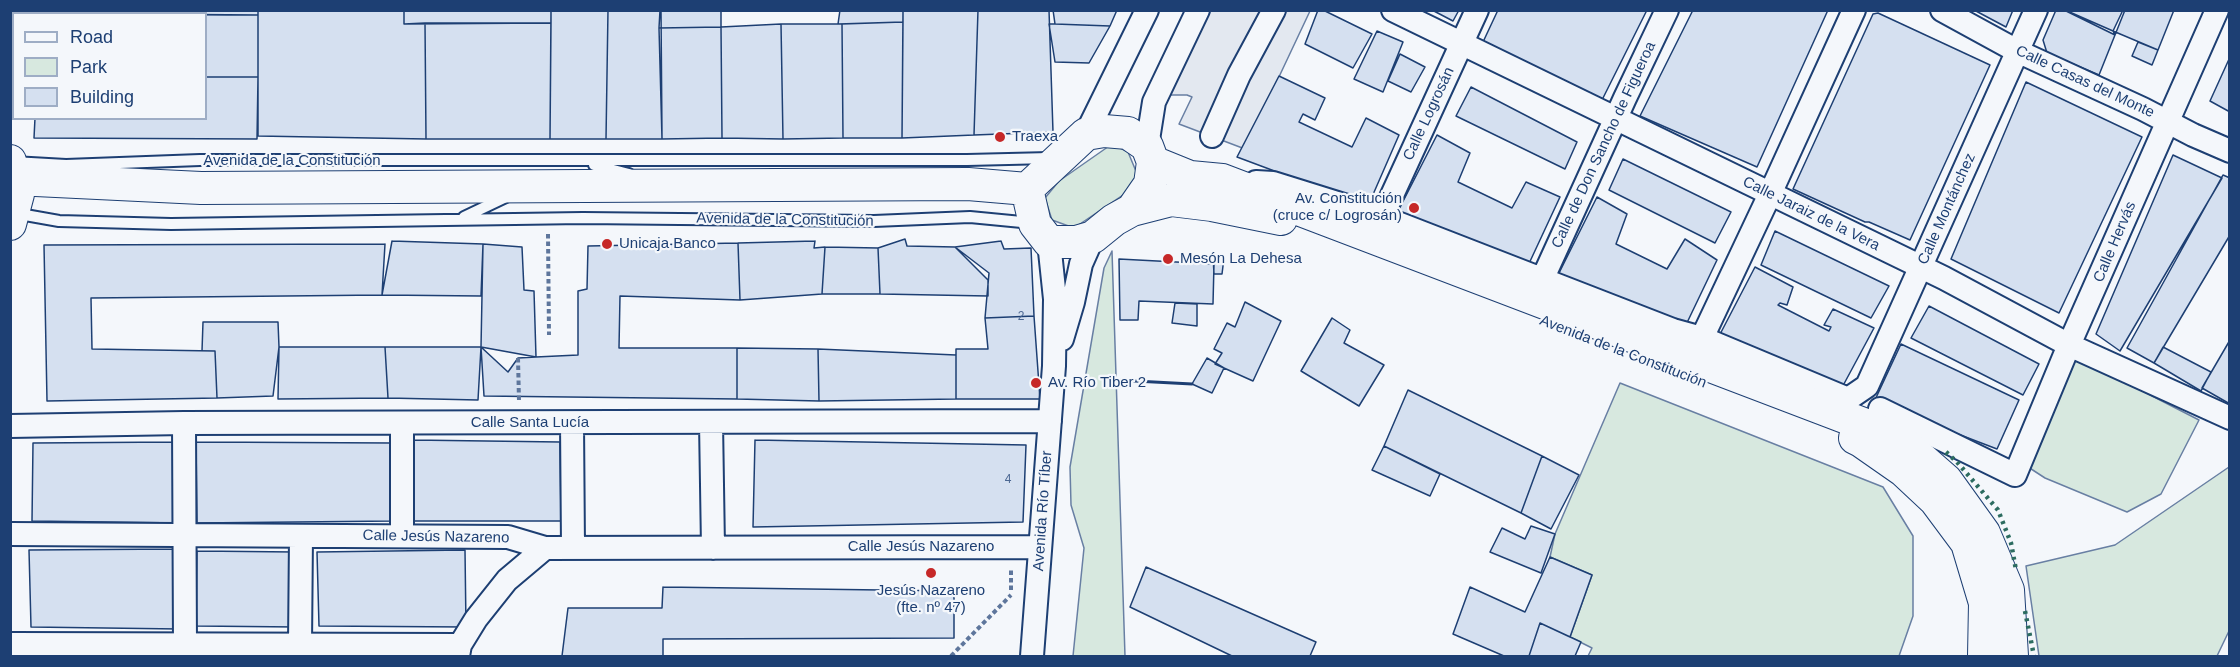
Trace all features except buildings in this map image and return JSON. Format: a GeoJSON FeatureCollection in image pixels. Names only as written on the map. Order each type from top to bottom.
{"type":"FeatureCollection","features":[{"type":"Feature","properties":{"kind":"main road"},"geometry":{"type":"LineString","coordinates":[[1104,131],[1128,134],[1150,154],[1150,184],[1132,210],[1114,220],[1093,237],[1076,242],[1042,233],[1027,189],[1086,134],[1104,131]]}},
{"type":"Feature","properties":{"kind":"main road","name":"Avenida de la Constitución"},"geometry":{"type":"LineString","coordinates":[[1150,154],[1190,177],[1221,180],[1860,423],[1906,445],[1946,480],[1984,533],[2008,590],[2012,657]]}},
{"type":"Feature","properties":{"kind":"main road"},"geometry":{"type":"LineString","coordinates":[[12,167],[18,194],[12,218]]}},
{"type":"Feature","properties":{"kind":"main road","name":"Avenida de la Constitución"},"geometry":{"type":"LineString","coordinates":[[12,167],[201,188],[537,186],[575,173],[672,173],[968,184],[1027,189]]}},
{"type":"Feature","properties":{"kind":"main road","name":"Avenida de la Constitución"},"geometry":{"type":"LineString","coordinates":[[1132,210],[1171,201],[1279,218],[1656,366],[1862,441],[1904,471],[1935,500],[1967,543],[1985,603],[1983,657]]}},
{"type":"Feature","properties":{"kind":"street"},"geometry":{"type":"LineString","coordinates":[[1086,134],[1147,10]]}},
{"type":"Feature","properties":{"kind":"street"},"geometry":{"type":"LineString","coordinates":[[1150,154],[1154,102],[1198,10]]}},
{"type":"Feature","properties":{"kind":"street"},"geometry":{"type":"LineString","coordinates":[[1212,136],[1239,75],[1274,10]]}},
{"type":"Feature","properties":{"kind":"street","name":"Calle Jaraiz de la Vera"},"geometry":{"type":"LineString","coordinates":[[1393,10],[1921,267],[2069,345],[2229,418]]}},
{"type":"Feature","properties":{"kind":"street","name":"Calle Logrosán"},"geometry":{"type":"LineString","coordinates":[[1382,217],[1477,10]]}},
{"type":"Feature","properties":{"kind":"street","name":"Calle de Don Sancho de Figueroa"},"geometry":{"type":"LineString","coordinates":[[1542,279],[1667,10]]}},
{"type":"Feature","properties":{"kind":"street"},"geometry":{"type":"LineString","coordinates":[[1702,338],[1854,10]]}},
{"type":"Feature","properties":{"kind":"street","name":"Calle Casas del Monte"},"geometry":{"type":"LineString","coordinates":[[1942,10],[2018,51],[2229,151]]}},
{"type":"Feature","properties":{"kind":"street","name":"Calle Montánchez"},"geometry":{"type":"LineString","coordinates":[[1848,399],[1867,386],[2036,10]]}},
{"type":"Feature","properties":{"kind":"street","name":"Calle Hervás"},"geometry":{"type":"LineString","coordinates":[[1880,409],[2015,475],[2069,345],[2217,10]]}},
{"type":"Feature","properties":{"kind":"street","name":"Avenida de la Constitución"},"geometry":{"type":"LineString","coordinates":[[1221,180],[1273,183],[1382,217],[1673,330],[1702,338],[1848,399]]}},
{"type":"Feature","properties":{"kind":"street","name":"Avenida Río Tíber"},"geometry":{"type":"LineString","coordinates":[[1032,657],[1054,366],[1055,299],[1042,233]]}},
{"type":"Feature","properties":{"kind":"street","name":"Avenida Río Tíber"},"geometry":{"type":"LineString","coordinates":[[1054,366],[1073,302],[1080,264],[1093,237]]}},
{"type":"Feature","properties":{"kind":"street","name":"Calle Santa Lucía"},"geometry":{"type":"LineString","coordinates":[[10,426],[184,423],[1050,421]]}},
{"type":"Feature","properties":{"kind":"street"},"geometry":{"type":"LineString","coordinates":[[711,422],[713,548]]}},
{"type":"Feature","properties":{"kind":"street"},"geometry":{"type":"LineString","coordinates":[[184,423],[185,645]]}},
{"type":"Feature","properties":{"kind":"street"},"geometry":{"type":"LineString","coordinates":[[402,423],[402,536]]}},
{"type":"Feature","properties":{"kind":"street"},"geometry":{"type":"LineString","coordinates":[[572,423],[573,548]]}},
{"type":"Feature","properties":{"kind":"street","name":"Calle Jesús Nazareno"},"geometry":{"type":"LineString","coordinates":[[10,534],[508,537],[545,548],[1041,547]]}},
{"type":"Feature","properties":{"kind":"street"},"geometry":{"type":"LineString","coordinates":[[300,645],[301,536]]}},
{"type":"Feature","properties":{"kind":"street"},"geometry":{"type":"LineString","coordinates":[[10,644],[185,645],[233,651],[300,645],[459,651],[476,619],[507,580],[545,548]]}},
{"type":"Feature","properties":{"kind":"lane","name":"Avenida de la Constitución"},"geometry":{"type":"LineString","coordinates":[[12,167],[200,160],[575,173],[672,173],[1060,158]]}},
{"type":"Feature","properties":{"kind":"lane","name":"Avenida de la Constitución"},"geometry":{"type":"LineString","coordinates":[[575,173],[623,172],[651,182],[672,173]]}},
{"type":"Feature","properties":{"kind":"lane"},"geometry":{"type":"LineString","coordinates":[[455,220],[537,186]]}},
{"type":"Feature","properties":{"kind":"lane","name":"Avenida de la Constitución"},"geometry":{"type":"LineString","coordinates":[[430,187],[452,192],[499,220]]}},
{"type":"Feature","properties":{"kind":"lane","name":"Avenida de la Constitución"},"geometry":{"type":"LineString","coordinates":[[12,218],[171,224],[548,219],[874,221],[970,217],[1042,233]]}},
{"type":"Feature","properties":{"kind":"path"},"geometry":{"type":"LineString","coordinates":[[548,219],[549,335]]}},
{"type":"Feature","properties":{"kind":"path"},"geometry":{"type":"LineString","coordinates":[[518,358],[519,423]]}},
{"type":"Feature","properties":{"kind":"path"},"geometry":{"type":"LineString","coordinates":[[951,657],[1011,595]]}},
{"type":"Feature","properties":{"kind":"green space"},"geometry":{"type":"Polygon","coordinates":[[[1112,144],[1128,152],[1138,176],[1123,195],[1074,228],[1052,220],[1045,198],[1059,181],[1112,144]]]}},
{"type":"Feature","properties":{"kind":"green space"},"geometry":{"type":"Polygon","coordinates":[[[1112,251],[1125,656],[1073,656],[1084,548],[1071,505],[1070,467],[1104,268],[1112,251]]]}},
{"type":"Feature","properties":{"kind":"green space"},"geometry":{"type":"Polygon","coordinates":[[[2074,356],[2199,420],[2161,494],[2127,512],[2045,478],[2025,465],[2074,356]]]}},
{"type":"Feature","properties":{"kind":"green space"},"geometry":{"type":"Polygon","coordinates":[[[1620,383],[1883,487],[1913,536],[1913,616],[1899,656],[1588,656],[1592,648],[1570,637],[1592,575],[1550,557],[1555,534],[1620,383]]]}},
{"type":"Feature","properties":{"kind":"green space"},"geometry":{"type":"Polygon","coordinates":[[[2229,467],[2229,631],[2217,656],[2039,656],[2026,566],[2115,545],[2229,467]]]}},
{"type":"Feature","properties":{"kind":"shaded area"},"geometry":{"type":"Polygon","coordinates":[[[1207,11],[1310,11],[1245,149],[1179,124],[1192,97],[1165,95],[1207,11]]]}},
{"type":"Feature","properties":{"kind":"hedge"},"geometry":{"type":"LineString","coordinates":[[1946,452],[1998,510],[2011,543],[2016,570]]}},
{"type":"Feature","properties":{"kind":"hedge"},"geometry":{"type":"LineString","coordinates":[[2025,611],[2034,656]]}},
{"type":"Feature","properties":{"kind":"wall"},"geometry":{"type":"LineString","coordinates":[[1116,380],[1192,384]]}},
{"type":"Feature","properties":{"kind":"place","name":"Traexa"},"geometry":{"type":"Point","coordinates":[1000,137]}},
{"type":"Feature","properties":{"kind":"place","name":"Av. Constitución (cruce c/ Logrosán)"},"geometry":{"type":"Point","coordinates":[1414,208]}},
{"type":"Feature","properties":{"kind":"place","name":"Unicaja Banco"},"geometry":{"type":"Point","coordinates":[607,244]}},
{"type":"Feature","properties":{"kind":"place","name":"Mesón La Dehesa"},"geometry":{"type":"Point","coordinates":[1168,259]}},
{"type":"Feature","properties":{"kind":"place","name":"Av. Río Tiber 2"},"geometry":{"type":"Point","coordinates":[1036,383]}},
{"type":"Feature","properties":{"kind":"place","name":"Jesús Nazareno (fte. nº 47)"},"geometry":{"type":"Point","coordinates":[931,573]}}]}
